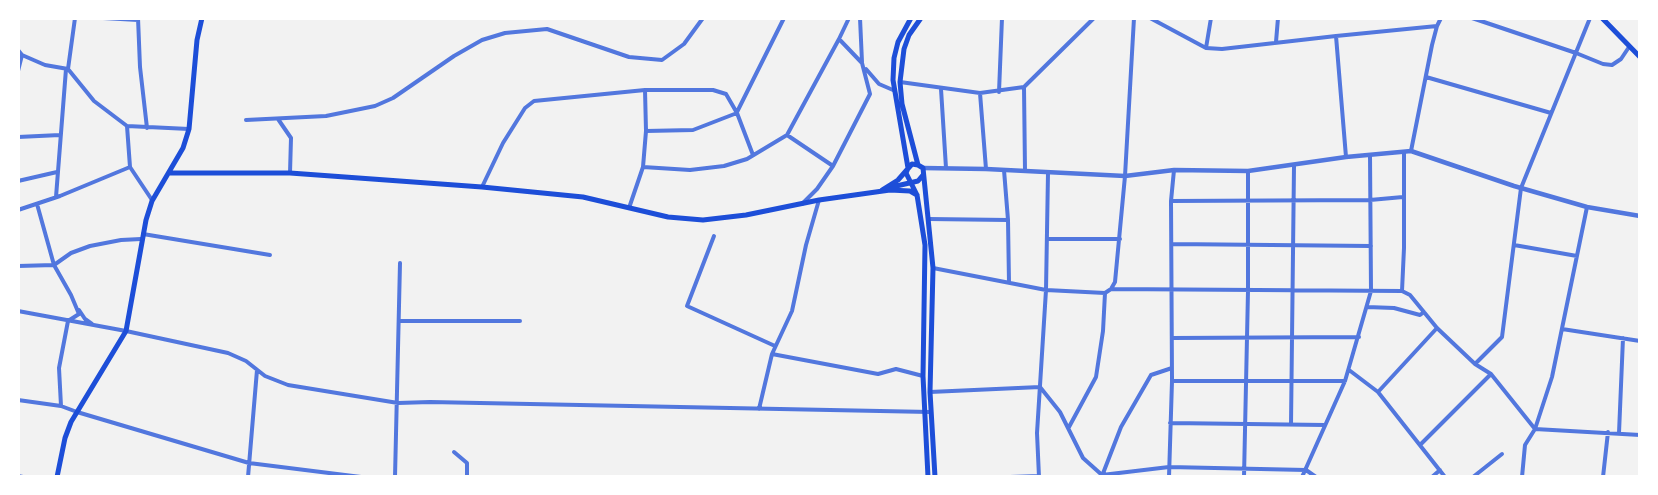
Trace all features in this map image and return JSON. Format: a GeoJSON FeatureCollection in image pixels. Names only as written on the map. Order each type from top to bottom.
{"type":"FeatureCollection","features":[{"type":"Feature","properties":{"kind":"main road"},"geometry":{"type":"LineString","coordinates":[[57,477],[65,438],[76,412],[126,330],[142,236],[152,201],[183,147],[189,129],[197,40],[202,18]]}},
{"type":"Feature","properties":{"kind":"main road"},"geometry":{"type":"LineString","coordinates":[[911,18],[897,42],[893,90],[908,168],[907,176],[916,195],[924,245],[923,376],[935,477]]}},
{"type":"Feature","properties":{"kind":"main road"},"geometry":{"type":"LineString","coordinates":[[921,18],[909,35],[904,50],[900,82],[902,104],[921,169],[929,219],[933,268],[930,392],[927,412],[928,477]]}},
{"type":"Feature","properties":{"kind":"main road"},"geometry":{"type":"LineString","coordinates":[[1602,18],[1640,57]]}},
{"type":"Feature","properties":{"kind":"main road"},"geometry":{"type":"LineString","coordinates":[[878,193],[898,180],[912,164],[921,169]]}},
{"type":"Feature","properties":{"kind":"main road"},"geometry":{"type":"LineString","coordinates":[[884,189],[918,181],[921,169]]}},
{"type":"Feature","properties":{"kind":"main road"},"geometry":{"type":"LineString","coordinates":[[169,173],[290,173],[482,188],[583,197],[668,217],[703,220],[746,215],[819,200],[898,190],[910,191],[916,195]]}},
{"type":"Feature","properties":{"kind":"street"},"geometry":{"type":"LineString","coordinates":[[56,197],[67,69],[75,18]]}},
{"type":"Feature","properties":{"kind":"street"},"geometry":{"type":"LineString","coordinates":[[103,18],[138,19],[140,67],[147,128]]}},
{"type":"Feature","properties":{"kind":"street"},"geometry":{"type":"LineString","coordinates":[[246,120],[326,116],[375,106],[393,98],[454,56],[482,40],[504,33],[547,29],[629,57],[662,60],[684,44],[703,18]]}},
{"type":"Feature","properties":{"kind":"street"},"geometry":{"type":"LineString","coordinates":[[646,131],[693,130],[737,113],[784,18]]}},
{"type":"Feature","properties":{"kind":"street"},"geometry":{"type":"LineString","coordinates":[[643,167],[704,170],[732,164],[753,156],[787,135],[849,18]]}},
{"type":"Feature","properties":{"kind":"street"},"geometry":{"type":"LineString","coordinates":[[802,204],[817,189],[833,166],[870,94],[862,63],[860,18]]}},
{"type":"Feature","properties":{"kind":"street"},"geometry":{"type":"LineString","coordinates":[[999,92],[1002,18]]}},
{"type":"Feature","properties":{"kind":"street"},"geometry":{"type":"LineString","coordinates":[[900,82],[980,93],[1024,87],[1094,18]]}},
{"type":"Feature","properties":{"kind":"street"},"geometry":{"type":"LineString","coordinates":[[933,268],[1046,290],[1106,293],[1111,289],[1115,282],[1120,239],[1134,18]]}},
{"type":"Feature","properties":{"kind":"street"},"geometry":{"type":"LineString","coordinates":[[1150,18],[1206,48],[1222,49],[1437,26]]}},
{"type":"Feature","properties":{"kind":"street"},"geometry":{"type":"LineString","coordinates":[[1206,48],[1211,18]]}},
{"type":"Feature","properties":{"kind":"street"},"geometry":{"type":"LineString","coordinates":[[1276,42],[1278,18]]}},
{"type":"Feature","properties":{"kind":"street"},"geometry":{"type":"LineString","coordinates":[[1411,151],[1437,26],[1441,18]]}},
{"type":"Feature","properties":{"kind":"street"},"geometry":{"type":"LineString","coordinates":[[1472,18],[1603,64],[1612,65],[1621,58],[1629,46]]}},
{"type":"Feature","properties":{"kind":"street"},"geometry":{"type":"LineString","coordinates":[[1476,364],[1502,337],[1521,188],[1590,18]]}},
{"type":"Feature","properties":{"kind":"street"},"geometry":{"type":"LineString","coordinates":[[1336,36],[1346,157]]}},
{"type":"Feature","properties":{"kind":"street"},"geometry":{"type":"LineString","coordinates":[[839,39],[862,63],[869,75],[879,84],[893,90]]}},
{"type":"Feature","properties":{"kind":"street"},"geometry":{"type":"LineString","coordinates":[[18,50],[22,55],[45,64],[67,69],[94,101],[127,126],[189,129]]}},
{"type":"Feature","properties":{"kind":"street"},"geometry":{"type":"LineString","coordinates":[[18,71],[22,55]]}},
{"type":"Feature","properties":{"kind":"street"},"geometry":{"type":"LineString","coordinates":[[1426,77],[1551,113]]}},
{"type":"Feature","properties":{"kind":"street"},"geometry":{"type":"LineString","coordinates":[[1024,87],[1025,171]]}},
{"type":"Feature","properties":{"kind":"street"},"geometry":{"type":"LineString","coordinates":[[941,89],[946,168]]}},
{"type":"Feature","properties":{"kind":"street"},"geometry":{"type":"LineString","coordinates":[[629,208],[643,167],[646,131],[645,90]]}},
{"type":"Feature","properties":{"kind":"street"},"geometry":{"type":"LineString","coordinates":[[482,188],[503,143],[525,108],[534,101],[645,90],[719,92],[726,94],[737,113],[753,156]]}},
{"type":"Feature","properties":{"kind":"street"},"geometry":{"type":"LineString","coordinates":[[980,93],[986,169]]}},
{"type":"Feature","properties":{"kind":"street"},"geometry":{"type":"LineString","coordinates":[[278,119],[291,138],[290,173]]}},
{"type":"Feature","properties":{"kind":"street"},"geometry":{"type":"LineString","coordinates":[[127,126],[130,167],[152,201]]}},
{"type":"Feature","properties":{"kind":"street"},"geometry":{"type":"LineString","coordinates":[[18,137],[60,135]]}},
{"type":"Feature","properties":{"kind":"street"},"geometry":{"type":"LineString","coordinates":[[787,135],[833,166]]}},
{"type":"Feature","properties":{"kind":"street"},"geometry":{"type":"LineString","coordinates":[[921,169],[986,169],[1125,176],[1174,170],[1248,171],[1346,157],[1411,151],[1521,188],[1587,207],[1640,216]]}},
{"type":"Feature","properties":{"kind":"street"},"geometry":{"type":"LineString","coordinates":[[1402,291],[1404,152]]}},
{"type":"Feature","properties":{"kind":"street"},"geometry":{"type":"LineString","coordinates":[[1302,477],[1345,381],[1371,291],[1370,155]]}},
{"type":"Feature","properties":{"kind":"street"},"geometry":{"type":"LineString","coordinates":[[1291,425],[1294,166]]}},
{"type":"Feature","properties":{"kind":"street"},"geometry":{"type":"LineString","coordinates":[[18,210],[130,167]]}},
{"type":"Feature","properties":{"kind":"street"},"geometry":{"type":"LineString","coordinates":[[1004,170],[1009,283]]}},
{"type":"Feature","properties":{"kind":"street"},"geometry":{"type":"LineString","coordinates":[[1169,477],[1172,381],[1171,201],[1174,170]]}},
{"type":"Feature","properties":{"kind":"street"},"geometry":{"type":"LineString","coordinates":[[1244,477],[1248,171]]}},
{"type":"Feature","properties":{"kind":"street"},"geometry":{"type":"LineString","coordinates":[[18,181],[57,172]]}},
{"type":"Feature","properties":{"kind":"street"},"geometry":{"type":"LineString","coordinates":[[1010,477],[1039,476],[1037,434],[1046,290],[1048,173]]}},
{"type":"Feature","properties":{"kind":"street"},"geometry":{"type":"LineString","coordinates":[[1171,201],[1370,200],[1403,197]]}},
{"type":"Feature","properties":{"kind":"street"},"geometry":{"type":"LineString","coordinates":[[759,409],[772,354],[792,311],[806,245],[819,200]]}},
{"type":"Feature","properties":{"kind":"street"},"geometry":{"type":"LineString","coordinates":[[37,204],[54,265],[78,309],[85,319],[94,325]]}},
{"type":"Feature","properties":{"kind":"street"},"geometry":{"type":"LineString","coordinates":[[1522,477],[1525,445],[1535,429],[1546,399],[1587,207]]}},
{"type":"Feature","properties":{"kind":"street"},"geometry":{"type":"LineString","coordinates":[[929,219],[1008,220]]}},
{"type":"Feature","properties":{"kind":"street"},"geometry":{"type":"LineString","coordinates":[[18,266],[54,265],[71,253],[90,246],[142,236],[270,255]]}},
{"type":"Feature","properties":{"kind":"street"},"geometry":{"type":"LineString","coordinates":[[714,236],[687,306],[775,346]]}},
{"type":"Feature","properties":{"kind":"street"},"geometry":{"type":"LineString","coordinates":[[1047,238],[1120,239]]}},
{"type":"Feature","properties":{"kind":"street"},"geometry":{"type":"LineString","coordinates":[[1172,244],[1371,246]]}},
{"type":"Feature","properties":{"kind":"street"},"geometry":{"type":"LineString","coordinates":[[1514,245],[1577,256]]}},
{"type":"Feature","properties":{"kind":"street"},"geometry":{"type":"LineString","coordinates":[[395,477],[400,263]]}},
{"type":"Feature","properties":{"kind":"street"},"geometry":{"type":"LineString","coordinates":[[1111,289],[1402,291],[1410,296],[1437,328],[1476,364],[1491,374],[1535,429],[1640,435]]}},
{"type":"Feature","properties":{"kind":"street"},"geometry":{"type":"LineString","coordinates":[[1069,427],[1096,377],[1106,293]]}},
{"type":"Feature","properties":{"kind":"street"},"geometry":{"type":"LineString","coordinates":[[1367,307],[1394,308],[1420,315],[1424,312]]}},
{"type":"Feature","properties":{"kind":"street"},"geometry":{"type":"LineString","coordinates":[[68,321],[77,317],[78,309]]}},
{"type":"Feature","properties":{"kind":"street"},"geometry":{"type":"LineString","coordinates":[[18,311],[126,330],[228,354],[246,361],[265,376],[288,385],[398,403],[927,412]]}},
{"type":"Feature","properties":{"kind":"street"},"geometry":{"type":"LineString","coordinates":[[61,406],[59,368],[68,321]]}},
{"type":"Feature","properties":{"kind":"street"},"geometry":{"type":"LineString","coordinates":[[399,321],[520,321]]}},
{"type":"Feature","properties":{"kind":"street"},"geometry":{"type":"LineString","coordinates":[[1378,392],[1437,328]]}},
{"type":"Feature","properties":{"kind":"street"},"geometry":{"type":"LineString","coordinates":[[1562,329],[1640,341]]}},
{"type":"Feature","properties":{"kind":"street"},"geometry":{"type":"LineString","coordinates":[[1172,338],[1359,337]]}},
{"type":"Feature","properties":{"kind":"street"},"geometry":{"type":"LineString","coordinates":[[1619,433],[1623,338]]}},
{"type":"Feature","properties":{"kind":"street"},"geometry":{"type":"LineString","coordinates":[[772,354],[878,374],[896,369],[923,376]]}},
{"type":"Feature","properties":{"kind":"street"},"geometry":{"type":"LineString","coordinates":[[1102,476],[1121,427],[1151,375],[1172,368]]}},
{"type":"Feature","properties":{"kind":"street"},"geometry":{"type":"LineString","coordinates":[[248,477],[257,369]]}},
{"type":"Feature","properties":{"kind":"street"},"geometry":{"type":"LineString","coordinates":[[1349,370],[1378,392],[1445,477]]}},
{"type":"Feature","properties":{"kind":"street"},"geometry":{"type":"LineString","coordinates":[[1421,444],[1491,374]]}},
{"type":"Feature","properties":{"kind":"street"},"geometry":{"type":"LineString","coordinates":[[1172,381],[1345,381]]}},
{"type":"Feature","properties":{"kind":"street"},"geometry":{"type":"LineString","coordinates":[[930,392],[1040,387]]}},
{"type":"Feature","properties":{"kind":"street"},"geometry":{"type":"LineString","coordinates":[[1040,387],[1060,412],[1083,458],[1102,476]]}},
{"type":"Feature","properties":{"kind":"street"},"geometry":{"type":"LineString","coordinates":[[18,400],[61,406],[249,463],[361,477]]}},
{"type":"Feature","properties":{"kind":"street"},"geometry":{"type":"LineString","coordinates":[[1170,423],[1325,425]]}},
{"type":"Feature","properties":{"kind":"street"},"geometry":{"type":"LineString","coordinates":[[1603,477],[1608,432]]}},
{"type":"Feature","properties":{"kind":"street"},"geometry":{"type":"LineString","coordinates":[[454,452],[467,463],[467,477]]}},
{"type":"Feature","properties":{"kind":"street"},"geometry":{"type":"LineString","coordinates":[[1473,477],[1502,454]]}},
{"type":"Feature","properties":{"kind":"street"},"geometry":{"type":"LineString","coordinates":[[1102,476],[1169,467],[1306,470],[1316,477]]}},
{"type":"Feature","properties":{"kind":"street"},"geometry":{"type":"LineString","coordinates":[[1432,477],[1440,470]]}},
{"type":"Feature","properties":{"kind":"street"},"geometry":{"type":"LineString","coordinates":[[18,476],[23,477]]}}]}
